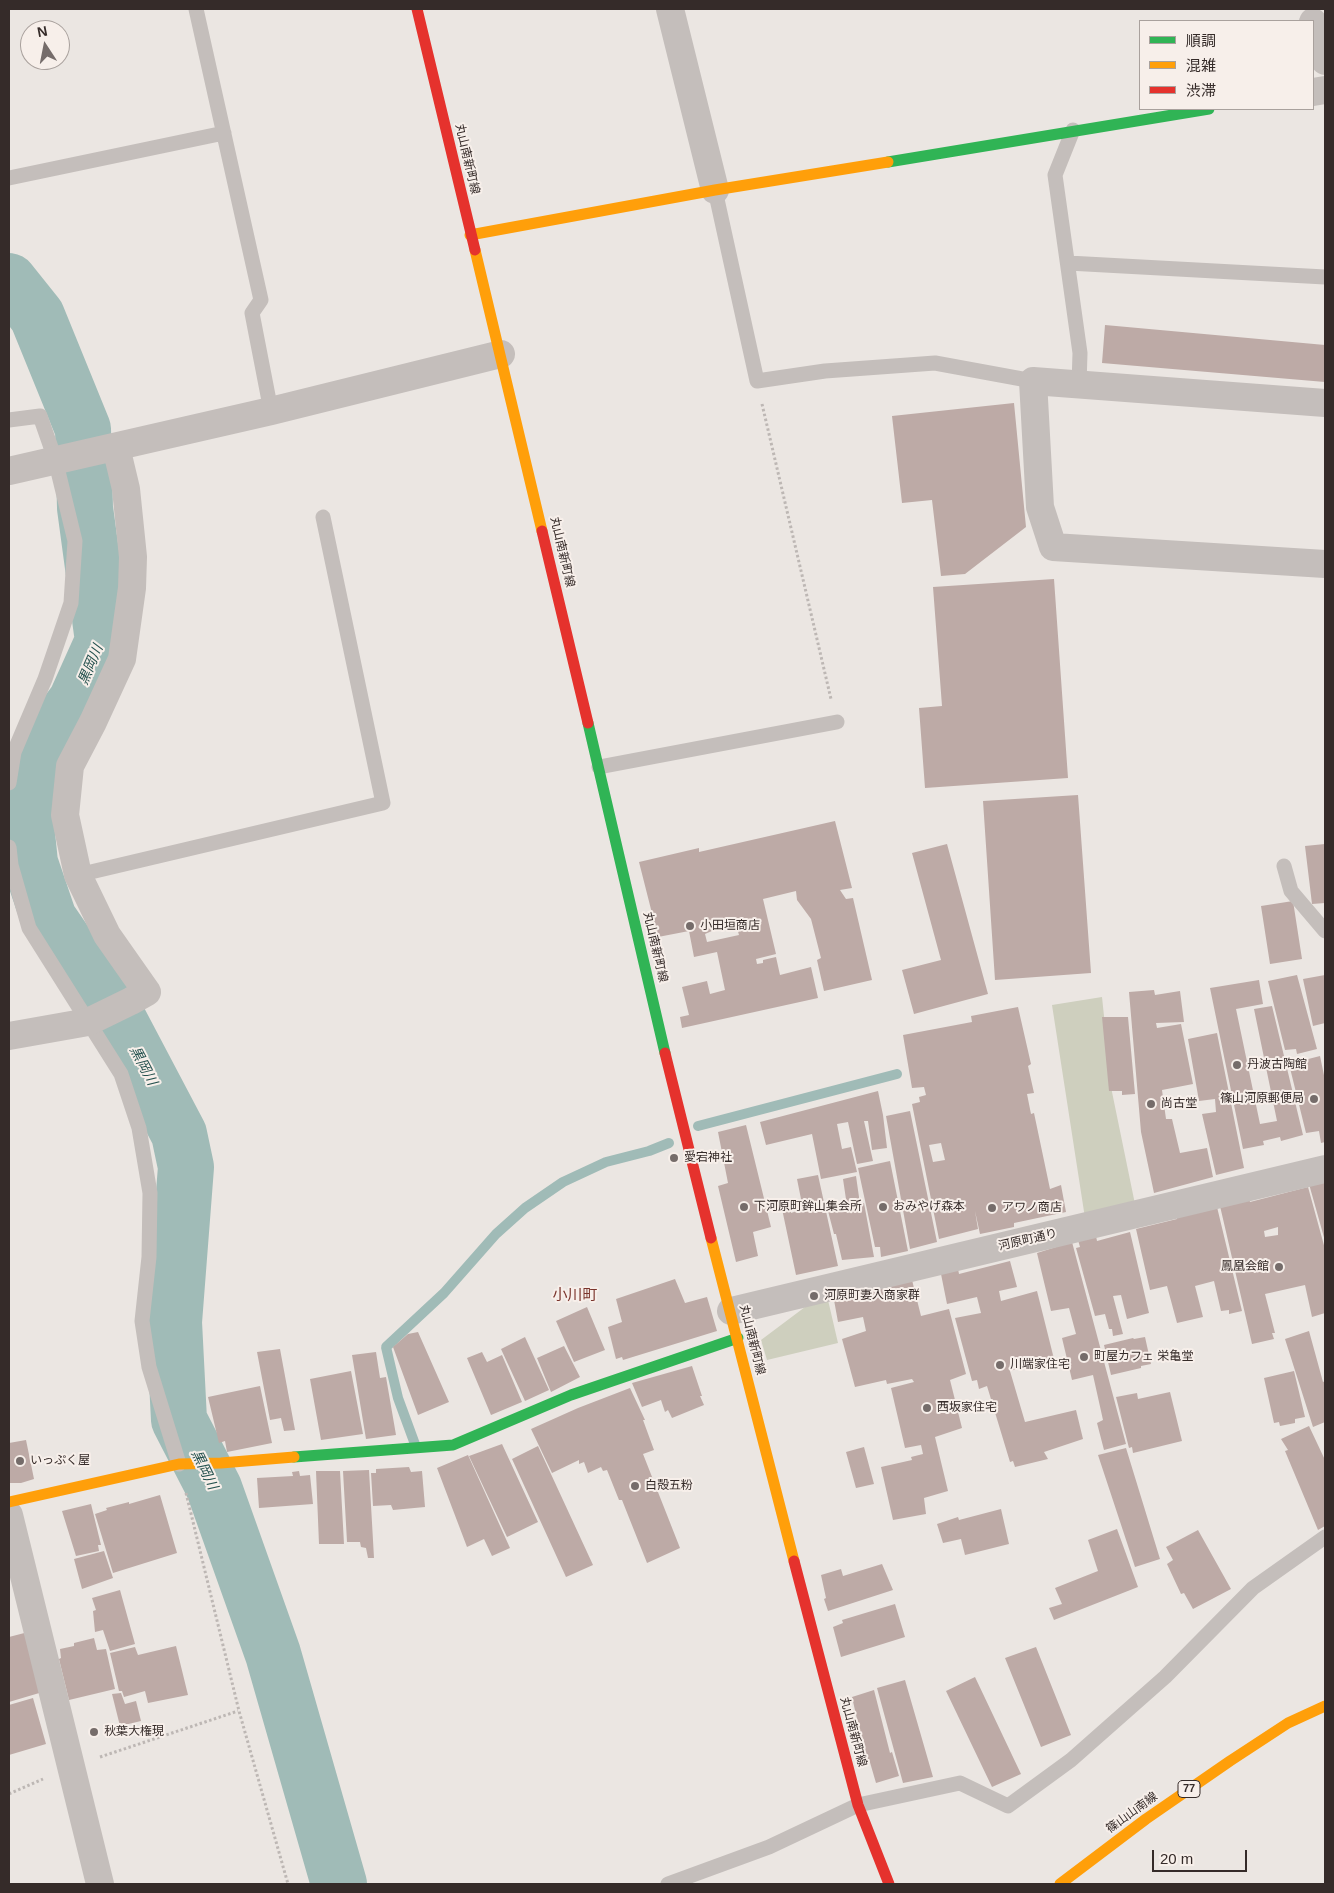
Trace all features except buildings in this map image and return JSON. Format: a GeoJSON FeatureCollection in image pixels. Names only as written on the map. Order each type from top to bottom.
{"type":"FeatureCollection","features":[{"type":"Feature","properties":{"kind":"main road","name":"丸山南新町線"},"geometry":{"type":"LineString","coordinates":[[418,9],[470,235],[599,767],[681,1124],[858,1805],[889,1884]]}},
{"type":"Feature","properties":{"kind":"main road"},"geometry":{"type":"LineString","coordinates":[[470,235],[715,190],[1203,110]]}},
{"type":"Feature","properties":{"kind":"main road"},"geometry":{"type":"LineString","coordinates":[[9,1502],[179,1464],[221,1463],[454,1445],[571,1395],[738,1338]]}},
{"type":"Feature","properties":{"kind":"main road","name":"篠山山南線"},"geometry":{"type":"LineString","coordinates":[[1060,1884],[1146,1819],[1230,1761],[1288,1723],[1325,1706]]}},
{"type":"Feature","properties":{"kind":"street"},"geometry":{"type":"LineString","coordinates":[[670,9],[715,190]]}},
{"type":"Feature","properties":{"kind":"street"},"geometry":{"type":"LineString","coordinates":[[1314,25],[1325,61]]}},
{"type":"Feature","properties":{"kind":"street"},"geometry":{"type":"LineString","coordinates":[[9,471],[55,459],[270,412],[500,354]]}},
{"type":"Feature","properties":{"kind":"street"},"geometry":{"type":"LineString","coordinates":[[1325,403],[1033,381],[1040,507],[1054,547],[1325,564]]}},
{"type":"Feature","properties":{"kind":"street"},"geometry":{"type":"LineString","coordinates":[[9,1036],[93,1020],[131,1002],[147,992],[107,935],[78,875],[65,815],[70,766],[122,659],[132,588],[133,557],[126,489],[110,448]]}},
{"type":"Feature","properties":{"kind":"street","name":"河原町通り"},"geometry":{"type":"LineString","coordinates":[[731,1311],[1325,1169]]}},
{"type":"Feature","properties":{"kind":"street"},"geometry":{"type":"LineString","coordinates":[[9,1515],[100,1884]]}},
{"type":"Feature","properties":{"kind":"lane"},"geometry":{"type":"LineString","coordinates":[[196,9],[261,300],[252,313],[270,412]]}},
{"type":"Feature","properties":{"kind":"lane"},"geometry":{"type":"LineString","coordinates":[[1073,130],[1055,175],[1080,354],[1079,385]]}},
{"type":"Feature","properties":{"kind":"lane"},"geometry":{"type":"LineString","coordinates":[[9,178],[224,133]]}},
{"type":"Feature","properties":{"kind":"lane"},"geometry":{"type":"LineString","coordinates":[[715,190],[757,380],[825,370],[935,364],[1033,381]]}},
{"type":"Feature","properties":{"kind":"lane"},"geometry":{"type":"LineString","coordinates":[[1068,264],[1325,277]]}},
{"type":"Feature","properties":{"kind":"lane"},"geometry":{"type":"LineString","coordinates":[[9,420],[40,416],[55,459],[75,541],[71,603],[45,679],[14,752],[9,783]]}},
{"type":"Feature","properties":{"kind":"lane"},"geometry":{"type":"LineString","coordinates":[[78,875],[383,803],[323,517]]}},
{"type":"Feature","properties":{"kind":"lane"},"geometry":{"type":"LineString","coordinates":[[599,767],[837,722]]}},
{"type":"Feature","properties":{"kind":"lane"},"geometry":{"type":"LineString","coordinates":[[9,847],[11,865],[29,928],[93,1020],[120,1074],[139,1128],[150,1193],[149,1257],[142,1320],[149,1367],[179,1464]]}},
{"type":"Feature","properties":{"kind":"lane"},"geometry":{"type":"LineString","coordinates":[[1284,866],[1291,892],[1325,931]]}},
{"type":"Feature","properties":{"kind":"lane"},"geometry":{"type":"LineString","coordinates":[[668,1884],[769,1847],[858,1805],[960,1783],[1008,1806],[1070,1760],[1165,1677],[1253,1588],[1325,1537]]}},
{"type":"Feature","properties":{"kind":"path"},"geometry":{"type":"LineString","coordinates":[[757,380],[837,722]]}},
{"type":"Feature","properties":{"kind":"path"},"geometry":{"type":"LineString","coordinates":[[179,1464],[239,1711],[288,1884]]}},
{"type":"Feature","properties":{"kind":"path"},"geometry":{"type":"LineString","coordinates":[[9,1794],[72,1767],[239,1711]]}},
{"type":"Feature","properties":{"kind":"green space"},"geometry":{"type":"Polygon","coordinates":[[[1102,997],[1112,1092],[1136,1209],[1085,1218],[1052,1005],[1102,997]]]}},
{"type":"Feature","properties":{"kind":"green space"},"geometry":{"type":"Polygon","coordinates":[[[828,1300],[838,1343],[767,1360],[761,1340],[809,1304],[828,1300]]]}},
{"type":"Feature","properties":{"kind":"waterway","name":"黒岡川"},"geometry":{"type":"LineString","coordinates":[[9,281],[37,316],[83,429],[85,508],[103,641],[76,701],[36,754],[24,804],[30,863],[49,919],[102,996],[111,1005],[179,1134],[186,1167],[174,1322],[179,1420],[214,1488],[273,1654],[339,1884]]}},
{"type":"Feature","properties":{"kind":"waterway"},"geometry":{"type":"LineString","coordinates":[[698,1126],[897,1074]]}},
{"type":"Feature","properties":{"kind":"waterway"},"geometry":{"type":"LineString","coordinates":[[416,1447],[398,1398],[386,1347],[444,1293],[496,1234],[525,1208],[563,1182],[606,1162],[649,1151],[669,1143]]}},
{"type":"Feature","properties":{"kind":"traffic: fast"},"geometry":{"type":"LineString","coordinates":[[888,162],[1203,110]]}},
{"type":"Feature","properties":{"kind":"traffic: fast"},"geometry":{"type":"LineString","coordinates":[[588,723],[665,1053]]}},
{"type":"Feature","properties":{"kind":"traffic: fast"},"geometry":{"type":"LineString","coordinates":[[294,1457],[453,1445],[571,1395],[738,1338]]}},
{"type":"Feature","properties":{"kind":"traffic: slow"},"geometry":{"type":"LineString","coordinates":[[470,235],[715,190],[888,162]]}},
{"type":"Feature","properties":{"kind":"traffic: slow"},"geometry":{"type":"LineString","coordinates":[[475,250],[542,531]]}},
{"type":"Feature","properties":{"kind":"traffic: slow"},"geometry":{"type":"LineString","coordinates":[[711,1238],[794,1561]]}},
{"type":"Feature","properties":{"kind":"traffic: slow"},"geometry":{"type":"LineString","coordinates":[[9,1502],[179,1464],[221,1463],[294,1457]]}},
{"type":"Feature","properties":{"kind":"traffic: slow"},"geometry":{"type":"LineString","coordinates":[[1060,1884],[1146,1819],[1230,1761],[1288,1723],[1325,1706]]}},
{"type":"Feature","properties":{"kind":"traffic: jam"},"geometry":{"type":"LineString","coordinates":[[417,9],[475,250]]}},
{"type":"Feature","properties":{"kind":"traffic: jam"},"geometry":{"type":"LineString","coordinates":[[542,531],[588,723]]}},
{"type":"Feature","properties":{"kind":"traffic: jam"},"geometry":{"type":"LineString","coordinates":[[665,1053],[711,1238]]}},
{"type":"Feature","properties":{"kind":"traffic: jam"},"geometry":{"type":"LineString","coordinates":[[794,1561],[858,1805],[889,1884]]}},
{"type":"Feature","properties":{"kind":"place","name":"小田垣商店"},"geometry":{"type":"Point","coordinates":[690,926]}},
{"type":"Feature","properties":{"kind":"place","name":"丹波古陶館"},"geometry":{"type":"Point","coordinates":[1237,1065]}},
{"type":"Feature","properties":{"kind":"place","name":"篠山河原郵便局"},"geometry":{"type":"Point","coordinates":[1314,1099]}},
{"type":"Feature","properties":{"kind":"place","name":"尚古堂"},"geometry":{"type":"Point","coordinates":[1151,1104]}},
{"type":"Feature","properties":{"kind":"place","name":"愛宕神社"},"geometry":{"type":"Point","coordinates":[674,1158]}},
{"type":"Feature","properties":{"kind":"place","name":"下河原町鉾山集会所"},"geometry":{"type":"Point","coordinates":[744,1207]}},
{"type":"Feature","properties":{"kind":"place","name":"おみやげ森本"},"geometry":{"type":"Point","coordinates":[883,1207]}},
{"type":"Feature","properties":{"kind":"place","name":"アワノ商店"},"geometry":{"type":"Point","coordinates":[992,1208]}},
{"type":"Feature","properties":{"kind":"place","name":"鳳凰会館"},"geometry":{"type":"Point","coordinates":[1279,1267]}},
{"type":"Feature","properties":{"kind":"place","name":"河原町妻入商家群"},"geometry":{"type":"Point","coordinates":[814,1296]}},
{"type":"Feature","properties":{"kind":"place","name":"町屋カフェ 栄亀堂"},"geometry":{"type":"Point","coordinates":[1084,1357]}},
{"type":"Feature","properties":{"kind":"place","name":"川端家住宅"},"geometry":{"type":"Point","coordinates":[1000,1365]}},
{"type":"Feature","properties":{"kind":"place","name":"西坂家住宅"},"geometry":{"type":"Point","coordinates":[927,1408]}},
{"type":"Feature","properties":{"kind":"place","name":"いっぷく屋"},"geometry":{"type":"Point","coordinates":[20,1461]}},
{"type":"Feature","properties":{"kind":"place","name":"白殻五粉"},"geometry":{"type":"Point","coordinates":[635,1486]}},
{"type":"Feature","properties":{"kind":"place","name":"秋葉大権現"},"geometry":{"type":"Point","coordinates":[94,1732]}},
{"type":"Feature","properties":{"kind":"district","name":"小川町"},"geometry":{"type":"Point","coordinates":[575,1296]}}]}
